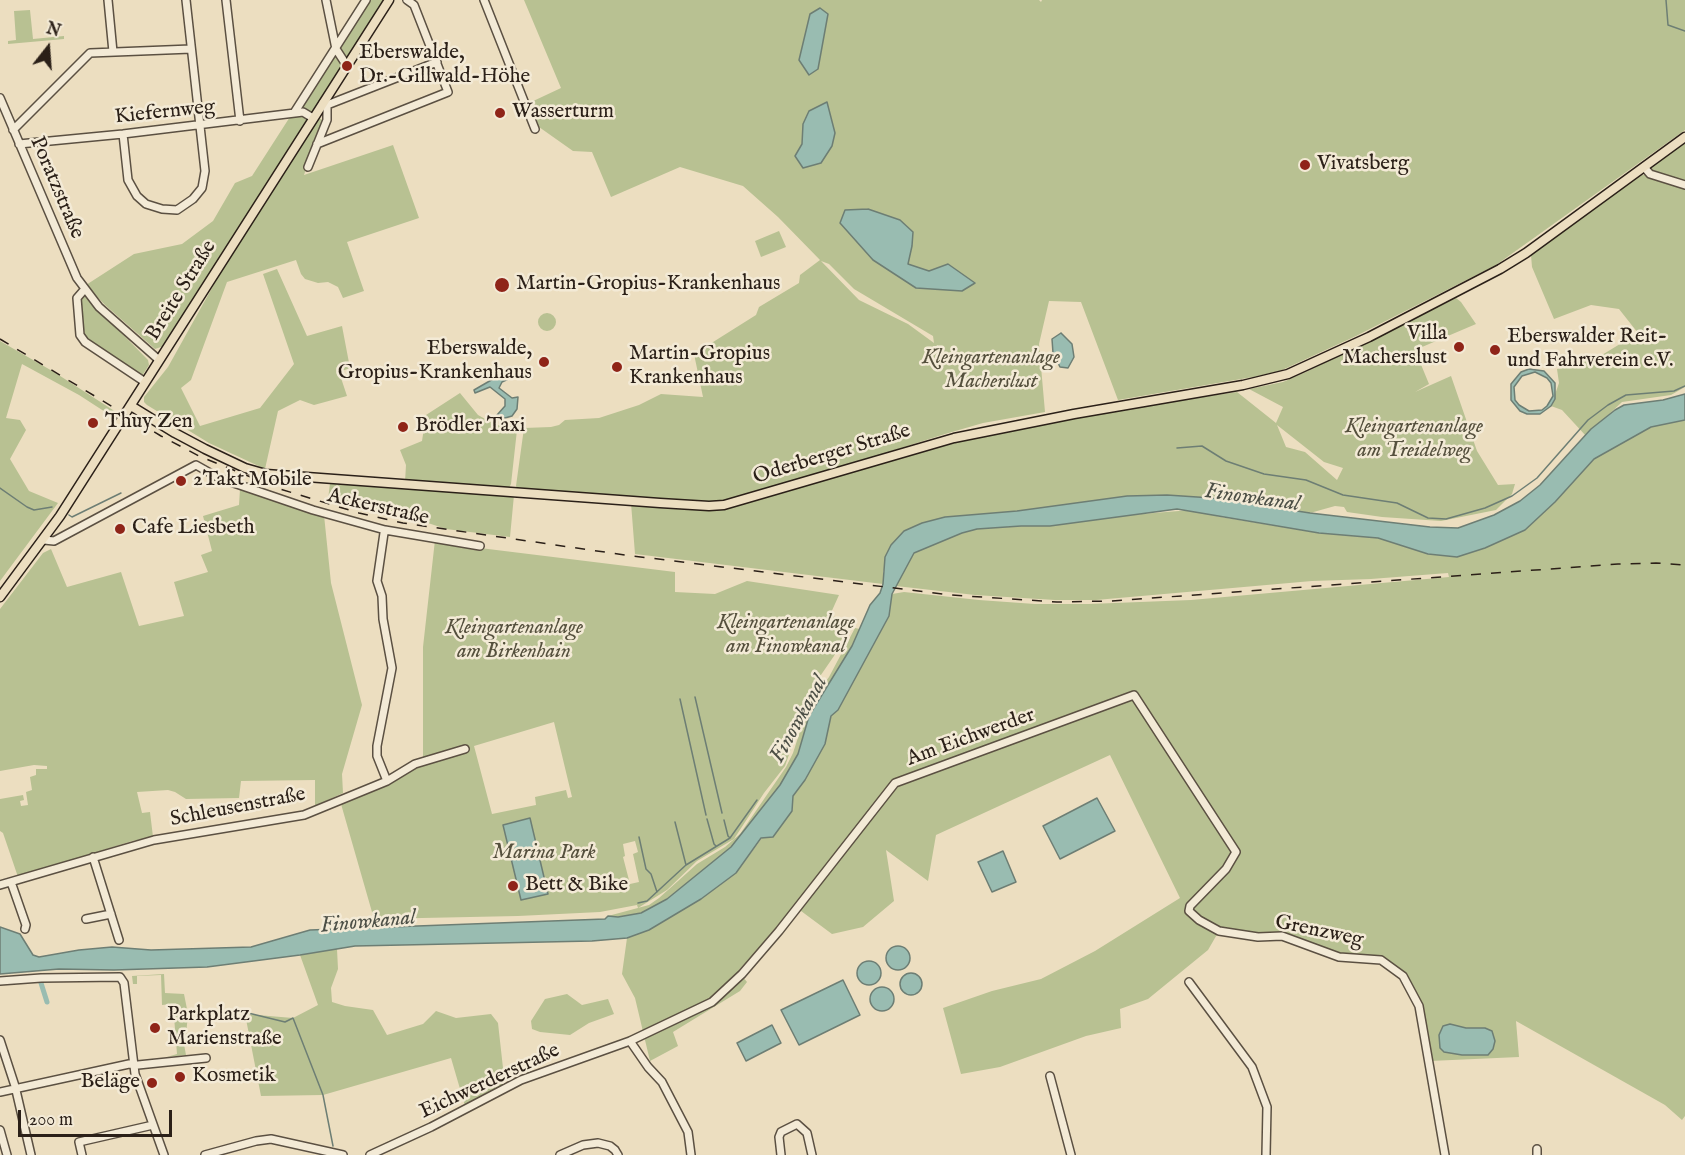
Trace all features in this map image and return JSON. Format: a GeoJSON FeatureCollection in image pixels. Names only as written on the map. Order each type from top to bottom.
{"type":"FeatureCollection","features":[{"type":"Feature","properties":{"kind":"main road","name":"Breite Straße"},"geometry":{"type":"LineString","coordinates":[[0,597],[44,540],[313,118],[325,104],[389,0]]}},
{"type":"Feature","properties":{"kind":"main road","name":"Oderberger Straße"},"geometry":{"type":"LineString","coordinates":[[130,406],[205,449],[252,471],[266,474],[660,503],[724,505],[954,438],[1074,414],[1243,385],[1288,374],[1314,364],[1470,286],[1526,253],[1685,137]]}},
{"type":"Feature","properties":{"kind":"street"},"geometry":{"type":"LineString","coordinates":[[108,0],[114,52]]}},
{"type":"Feature","properties":{"kind":"street"},"geometry":{"type":"LineString","coordinates":[[123,134],[128,180],[137,196],[146,204],[162,209],[177,210],[193,199],[202,188],[205,171],[186,0]]}},
{"type":"Feature","properties":{"kind":"street"},"geometry":{"type":"LineString","coordinates":[[226,0],[240,121]]}},
{"type":"Feature","properties":{"kind":"street"},"geometry":{"type":"LineString","coordinates":[[326,0],[336,49],[347,66]]}},
{"type":"Feature","properties":{"kind":"street"},"geometry":{"type":"LineString","coordinates":[[294,113],[366,0]]}},
{"type":"Feature","properties":{"kind":"street"},"geometry":{"type":"LineString","coordinates":[[317,144],[448,92],[414,4],[407,0]]}},
{"type":"Feature","properties":{"kind":"street"},"geometry":{"type":"LineString","coordinates":[[484,0],[535,129]]}},
{"type":"Feature","properties":{"kind":"street"},"geometry":{"type":"LineString","coordinates":[[13,130],[87,54],[191,49]]}},
{"type":"Feature","properties":{"kind":"street"},"geometry":{"type":"LineString","coordinates":[[308,167],[327,120],[325,104],[437,62]]}},
{"type":"Feature","properties":{"kind":"street","name":"Poratzstraße"},"geometry":{"type":"LineString","coordinates":[[0,98],[72,269],[84,290],[106,314],[159,360]]}},
{"type":"Feature","properties":{"kind":"street","name":"Kiefernweg"},"geometry":{"type":"LineString","coordinates":[[19,144],[240,121],[303,112],[313,118]]}},
{"type":"Feature","properties":{"kind":"street"},"geometry":{"type":"LineString","coordinates":[[1644,167],[1650,174],[1685,185]]}},
{"type":"Feature","properties":{"kind":"street"},"geometry":{"type":"LineString","coordinates":[[84,290],[77,298],[80,335],[85,342],[145,382]]}},
{"type":"Feature","properties":{"kind":"street","name":"Ackerstraße"},"geometry":{"type":"LineString","coordinates":[[44,540],[54,541],[196,465],[219,478],[313,510],[385,530],[480,546]]}},
{"type":"Feature","properties":{"kind":"street"},"geometry":{"type":"LineString","coordinates":[[384,533],[377,581],[382,596],[383,619],[392,668],[376,756],[387,781]]}},
{"type":"Feature","properties":{"kind":"street","name":"Am Eichwerder"},"geometry":{"type":"LineString","coordinates":[[659,1027],[712,1002],[742,974],[779,931],[895,783],[1134,695],[1236,852],[1226,869],[1190,906],[1189,911]]}},
{"type":"Feature","properties":{"kind":"street","name":"Schleusenstraße"},"geometry":{"type":"LineString","coordinates":[[0,885],[153,840],[304,815],[387,781],[415,764],[465,748]]}},
{"type":"Feature","properties":{"kind":"street"},"geometry":{"type":"LineString","coordinates":[[93,857],[119,940]]}},
{"type":"Feature","properties":{"kind":"street"},"geometry":{"type":"LineString","coordinates":[[11,882],[26,925],[25,929]]}},
{"type":"Feature","properties":{"kind":"street","name":"Grenzweg"},"geometry":{"type":"LineString","coordinates":[[1189,911],[1199,920],[1219,931],[1258,937],[1282,936],[1339,957],[1381,960],[1403,976],[1419,1005],[1444,1155]]}},
{"type":"Feature","properties":{"kind":"street"},"geometry":{"type":"LineString","coordinates":[[86,919],[111,914]]}},
{"type":"Feature","properties":{"kind":"street"},"geometry":{"type":"LineString","coordinates":[[0,981],[120,977],[124,983],[133,1065],[164,1155]]}},
{"type":"Feature","properties":{"kind":"street"},"geometry":{"type":"LineString","coordinates":[[1189,982],[1252,1067],[1267,1107],[1266,1155]]}},
{"type":"Feature","properties":{"kind":"street","name":"Eichwerderstraße"},"geometry":{"type":"LineString","coordinates":[[370,1155],[431,1127],[521,1080],[630,1041],[659,1027]]}},
{"type":"Feature","properties":{"kind":"street"},"geometry":{"type":"LineString","coordinates":[[0,1040],[15,1088],[31,1155]]}},
{"type":"Feature","properties":{"kind":"street"},"geometry":{"type":"LineString","coordinates":[[630,1041],[648,1067],[662,1082],[688,1132],[691,1155]]}},
{"type":"Feature","properties":{"kind":"street"},"geometry":{"type":"LineString","coordinates":[[0,1092],[129,1064],[206,1058]]}},
{"type":"Feature","properties":{"kind":"street"},"geometry":{"type":"LineString","coordinates":[[1050,1076],[1071,1155]]}},
{"type":"Feature","properties":{"kind":"street"},"geometry":{"type":"LineString","coordinates":[[781,1155],[779,1137],[781,1132],[797,1124],[807,1133],[812,1155]]}},
{"type":"Feature","properties":{"kind":"street"},"geometry":{"type":"LineString","coordinates":[[82,1155],[79,1142],[153,1125]]}},
{"type":"Feature","properties":{"kind":"street"},"geometry":{"type":"LineString","coordinates":[[0,1130],[4,1154]]}},
{"type":"Feature","properties":{"kind":"street"},"geometry":{"type":"LineString","coordinates":[[205,1155],[272,1139],[343,1155]]}},
{"type":"Feature","properties":{"kind":"street"},"geometry":{"type":"LineString","coordinates":[[560,1155],[583,1145],[598,1143],[610,1146],[618,1155]]}},
{"type":"Feature","properties":{"kind":"green space"},"geometry":{"type":"Polygon","coordinates":[[[365,0],[386,0],[164,346],[155,349],[86,285],[134,254],[182,244],[213,221],[235,183],[252,176],[365,0]]]}},
{"type":"Feature","properties":{"kind":"green space","name":"Kleingartenanlage Macherslust"},"geometry":{"type":"Polygon","coordinates":[[[524,0],[1039,0],[1041,2],[1042,0],[1685,0],[1685,130],[1496,265],[1356,336],[1280,371],[1118,400],[1081,302],[1049,301],[1039,344],[1045,412],[983,423],[724,502],[706,503],[517,488],[516,486],[524,428],[551,427],[565,420],[599,418],[639,405],[661,394],[703,397],[694,354],[756,315],[759,307],[799,283],[800,275],[820,260],[778,217],[743,186],[680,167],[611,197],[592,152],[573,151],[539,127],[529,103],[561,88],[524,0]],[[835,133],[802,144],[795,156],[821,163],[832,146],[835,133]],[[868,209],[859,242],[873,260],[929,271],[907,264],[913,232],[900,220],[868,209]],[[821,261],[859,300],[908,324],[934,343],[933,336],[854,289],[829,264],[821,261]]]}},
{"type":"Feature","properties":{"kind":"green space"},"geometry":{"type":"Polygon","coordinates":[[[30,10],[33,39],[64,36],[64,39],[8,44],[8,41],[16,40],[14,11],[30,10]]]}},
{"type":"Feature","properties":{"kind":"green space"},"geometry":{"type":"Polygon","coordinates":[[[318,117],[322,120],[304,175],[393,145],[419,218],[347,242],[364,291],[343,298],[338,287],[328,282],[318,283],[305,279],[296,260],[227,282],[191,380],[181,388],[200,426],[260,408],[294,364],[263,274],[277,269],[307,336],[342,326],[350,368],[339,372],[347,396],[314,405],[300,400],[278,411],[265,469],[209,443],[147,405],[144,397],[168,367],[217,279],[216,274],[318,117]]]}},
{"type":"Feature","properties":{"kind":"green space"},"geometry":{"type":"Polygon","coordinates":[[[1685,143],[1685,182],[1648,169],[1685,143]]]}},
{"type":"Feature","properties":{"kind":"green space"},"geometry":{"type":"Polygon","coordinates":[[[1639,175],[1685,187],[1685,387],[1671,395],[1622,402],[1586,436],[1562,410],[1551,406],[1559,383],[1557,369],[1568,367],[1588,356],[1597,358],[1638,333],[1619,309],[1591,305],[1554,319],[1532,267],[1531,255],[1639,175]]]}},
{"type":"Feature","properties":{"kind":"green space"},"geometry":{"type":"Polygon","coordinates":[[[779,231],[786,247],[761,257],[755,241],[779,231]]]}},
{"type":"Feature","properties":{"kind":"green space"},"geometry":{"type":"Polygon","coordinates":[[[84,295],[148,360],[149,365],[142,376],[88,341],[85,336],[80,304],[84,295]]]}},
{"type":"Feature","properties":{"kind":"green space","name":"Kleingartenanlage am Treidelweg"},"geometry":{"type":"Polygon","coordinates":[[[1456,298],[1476,324],[1415,350],[1429,384],[1415,392],[1451,376],[1477,451],[1498,485],[1515,484],[1512,494],[1496,510],[1441,521],[1382,517],[1347,512],[1344,507],[1335,506],[1310,513],[1212,498],[1167,495],[1127,496],[1017,511],[945,517],[883,571],[883,584],[635,554],[631,503],[725,507],[740,505],[955,440],[1060,418],[1237,392],[1276,423],[1283,407],[1249,389],[1283,382],[1456,298]],[[1277,425],[1286,447],[1305,452],[1337,480],[1343,468],[1324,462],[1277,425]]]}},
{"type":"Feature","properties":{"kind":"green space"},"geometry":{"type":"Polygon","coordinates":[[[547,313],[553,316],[556,322],[553,328],[547,331],[541,328],[538,322],[541,316],[547,313]]]}},
{"type":"Feature","properties":{"kind":"green space"},"geometry":{"type":"Polygon","coordinates":[[[0,341],[116,412],[113,417],[79,395],[22,364],[6,418],[20,420],[26,430],[10,459],[29,491],[58,503],[0,581],[0,341]]]}},
{"type":"Feature","properties":{"kind":"green space"},"geometry":{"type":"Polygon","coordinates":[[[460,393],[478,415],[496,425],[513,426],[517,430],[509,488],[405,482],[406,465],[400,450],[422,441],[426,415],[460,393]]]}},
{"type":"Feature","properties":{"kind":"green space"},"geometry":{"type":"Polygon","coordinates":[[[1685,420],[1685,1116],[1682,1120],[1665,1105],[1516,1021],[1519,1057],[1430,1061],[1419,1005],[1403,976],[1381,960],[1339,957],[1282,936],[1219,931],[1208,950],[1148,999],[1120,1009],[1121,1028],[1086,1036],[1000,1067],[961,1074],[943,1008],[992,991],[1041,979],[1095,951],[1180,898],[1110,755],[936,835],[928,881],[886,850],[894,901],[863,927],[832,934],[797,908],[738,971],[747,982],[740,991],[673,1032],[678,1046],[650,1061],[635,998],[622,974],[627,938],[649,930],[701,899],[736,873],[805,780],[831,716],[838,710],[889,616],[892,594],[904,592],[1035,604],[1089,604],[1191,600],[1449,577],[1448,573],[1312,581],[1096,600],[1055,600],[975,595],[896,586],[914,553],[977,529],[1050,526],[1129,515],[1191,510],[1319,533],[1378,538],[1428,554],[1457,557],[1485,548],[1525,530],[1555,502],[1594,459],[1651,427],[1685,420]]]}},
{"type":"Feature","properties":{"kind":"green space"},"geometry":{"type":"Polygon","coordinates":[[[330,483],[514,495],[510,537],[446,529],[328,500],[330,483]]]}},
{"type":"Feature","properties":{"kind":"green space"},"geometry":{"type":"Polygon","coordinates":[[[240,489],[324,515],[331,583],[362,705],[342,774],[343,793],[315,806],[315,780],[241,781],[239,798],[186,799],[168,790],[137,792],[142,813],[150,812],[153,837],[132,841],[18,877],[3,833],[0,831],[0,799],[23,795],[24,800],[20,801],[21,806],[28,805],[26,792],[32,790],[30,777],[36,775],[36,769],[47,769],[47,766],[34,765],[0,771],[0,609],[43,553],[51,549],[67,587],[121,572],[139,626],[184,616],[174,582],[208,572],[201,555],[212,551],[203,516],[239,505],[240,489]]]}},
{"type":"Feature","properties":{"kind":"green space"},"geometry":{"type":"Polygon","coordinates":[[[435,540],[480,548],[675,572],[675,592],[715,594],[747,581],[839,595],[830,615],[849,623],[834,656],[803,701],[806,706],[785,766],[734,839],[697,861],[667,890],[638,908],[637,905],[600,912],[374,919],[341,804],[387,784],[416,766],[452,751],[423,757],[423,647],[435,540]],[[554,722],[474,746],[492,814],[536,805],[535,797],[566,790],[568,798],[572,797],[554,722]],[[635,841],[623,844],[625,856],[623,857],[630,884],[639,882],[633,854],[638,852],[635,841]]]}},
{"type":"Feature","properties":{"kind":"green space"},"geometry":{"type":"Polygon","coordinates":[[[855,628],[860,629],[852,646],[809,716],[798,754],[780,785],[738,841],[661,903],[641,913],[618,917],[608,916],[649,905],[697,864],[725,847],[740,834],[786,767],[809,704],[829,677],[855,628]]]}},
{"type":"Feature","properties":{"kind":"green space"},"geometry":{"type":"Polygon","coordinates":[[[337,949],[338,969],[331,988],[332,1002],[373,1010],[387,1035],[423,1024],[436,1011],[456,1018],[491,1014],[498,1023],[505,1086],[465,1106],[451,1058],[323,1095],[261,1096],[245,1014],[293,1018],[318,1005],[300,955],[337,949]]]}},
{"type":"Feature","properties":{"kind":"green space"},"geometry":{"type":"Polygon","coordinates":[[[164,974],[165,993],[184,994],[188,1014],[186,1035],[183,1039],[186,1055],[167,1057],[177,1054],[173,1004],[162,1005],[161,975],[137,976],[137,984],[133,984],[132,976],[164,974]]]}},
{"type":"Feature","properties":{"kind":"green space"},"geometry":{"type":"Polygon","coordinates":[[[567,994],[582,1005],[608,999],[614,1014],[589,1023],[570,1035],[532,1029],[531,1021],[545,999],[567,994]]]}},
{"type":"Feature","properties":{"kind":"water"},"geometry":{"type":"Polygon","coordinates":[[[820,8],[828,14],[818,69],[809,75],[799,60],[810,14],[820,8]]]}},
{"type":"Feature","properties":{"kind":"water"},"geometry":{"type":"Polygon","coordinates":[[[827,102],[835,133],[832,146],[821,163],[803,168],[795,156],[802,144],[803,124],[809,111],[827,102]]]}},
{"type":"Feature","properties":{"kind":"water"},"geometry":{"type":"Polygon","coordinates":[[[868,209],[900,220],[913,232],[908,264],[929,271],[948,264],[975,283],[962,291],[916,288],[873,260],[840,223],[845,210],[868,209]]]}},
{"type":"Feature","properties":{"kind":"water"},"geometry":{"type":"Polygon","coordinates":[[[1061,333],[1072,344],[1074,357],[1068,368],[1060,367],[1053,353],[1052,339],[1061,333]]]}},
{"type":"Feature","properties":{"kind":"water"},"geometry":{"type":"Polygon","coordinates":[[[516,369],[517,375],[502,382],[499,388],[512,398],[518,397],[517,409],[512,416],[505,418],[497,415],[505,406],[505,399],[490,387],[475,393],[474,390],[516,369]]]}},
{"type":"Feature","properties":{"kind":"water"},"geometry":{"type":"Polygon","coordinates":[[[1529,369],[1544,371],[1555,383],[1555,399],[1551,406],[1540,414],[1527,414],[1520,411],[1511,400],[1511,384],[1521,372],[1529,369]],[[1535,372],[1522,376],[1514,387],[1515,400],[1519,405],[1529,411],[1542,410],[1547,406],[1553,396],[1551,383],[1547,378],[1535,372]]]}},
{"type":"Feature","properties":{"kind":"water"},"geometry":{"type":"Polygon","coordinates":[[[1685,394],[1685,420],[1651,427],[1594,459],[1555,502],[1525,530],[1485,548],[1457,557],[1428,554],[1378,538],[1319,533],[1177,509],[1050,526],[977,529],[914,553],[892,594],[889,616],[838,710],[831,716],[825,744],[805,780],[793,796],[792,811],[773,837],[761,838],[736,873],[701,899],[649,930],[627,938],[592,941],[355,946],[207,967],[59,969],[0,974],[0,927],[20,934],[33,955],[39,957],[112,947],[151,950],[251,947],[310,930],[605,919],[608,916],[618,917],[641,913],[667,899],[731,847],[780,785],[798,754],[809,716],[852,646],[870,605],[880,593],[885,557],[891,545],[904,531],[945,517],[1017,511],[1127,496],[1167,495],[1212,498],[1310,513],[1430,527],[1458,528],[1494,515],[1520,501],[1540,485],[1591,429],[1615,410],[1624,405],[1663,400],[1685,394]]]}},
{"type":"Feature","properties":{"kind":"water"},"geometry":{"type":"Polygon","coordinates":[[[1097,798],[1115,831],[1060,859],[1043,826],[1097,798]]]}},
{"type":"Feature","properties":{"kind":"water"},"geometry":{"type":"Polygon","coordinates":[[[530,818],[548,894],[521,900],[503,825],[530,818]]]}},
{"type":"Feature","properties":{"kind":"water"},"geometry":{"type":"Polygon","coordinates":[[[1003,851],[1016,882],[992,892],[978,862],[1003,851]]]}},
{"type":"Feature","properties":{"kind":"water"},"geometry":{"type":"Polygon","coordinates":[[[893,946],[903,946],[910,953],[910,963],[903,970],[893,970],[886,963],[886,953],[893,946]]]}},
{"type":"Feature","properties":{"kind":"water"},"geometry":{"type":"Polygon","coordinates":[[[869,961],[878,964],[881,973],[878,982],[869,985],[860,982],[857,973],[860,964],[869,961]]]}},
{"type":"Feature","properties":{"kind":"water"},"geometry":{"type":"Polygon","coordinates":[[[911,973],[919,976],[922,984],[919,992],[911,995],[903,992],[900,984],[903,976],[911,973]]]}},
{"type":"Feature","properties":{"kind":"water"},"geometry":{"type":"Polygon","coordinates":[[[843,980],[860,1015],[799,1045],[781,1010],[843,980]]]}},
{"type":"Feature","properties":{"kind":"water"},"geometry":{"type":"Polygon","coordinates":[[[882,987],[890,991],[894,999],[890,1007],[882,1011],[874,1007],[870,999],[874,991],[882,987]]]}},
{"type":"Feature","properties":{"kind":"water"},"geometry":{"type":"Polygon","coordinates":[[[1450,1024],[1466,1028],[1485,1028],[1492,1031],[1495,1041],[1493,1049],[1488,1055],[1444,1052],[1440,1048],[1439,1035],[1443,1026],[1450,1024]]]}},
{"type":"Feature","properties":{"kind":"water"},"geometry":{"type":"Polygon","coordinates":[[[772,1025],[781,1043],[746,1061],[737,1043],[772,1025]]]}},
{"type":"Feature","properties":{"kind":"waterway"},"geometry":{"type":"LineString","coordinates":[[1666,0],[1668,25],[1685,31]]}},
{"type":"Feature","properties":{"kind":"waterway"},"geometry":{"type":"LineString","coordinates":[[1177,448],[1202,446],[1226,461],[1264,474],[1306,480],[1343,495],[1397,503],[1428,518],[1446,519],[1485,508],[1512,496],[1537,478],[1588,420],[1608,405],[1626,395],[1674,391],[1685,386]]}},
{"type":"Feature","properties":{"kind":"waterway"},"geometry":{"type":"LineString","coordinates":[[0,488],[34,510],[52,507]]}},
{"type":"Feature","properties":{"kind":"waterway"},"geometry":{"type":"LineString","coordinates":[[69,515],[72,517],[121,493]]}},
{"type":"Feature","properties":{"kind":"waterway"},"geometry":{"type":"LineString","coordinates":[[695,697],[722,813]]}},
{"type":"Feature","properties":{"kind":"waterway"},"geometry":{"type":"LineString","coordinates":[[680,699],[706,815]]}},
{"type":"Feature","properties":{"kind":"waterway"},"geometry":{"type":"LineString","coordinates":[[638,903],[647,901],[686,865],[730,838],[757,800]]}},
{"type":"Feature","properties":{"kind":"waterway"},"geometry":{"type":"LineString","coordinates":[[707,819],[716,846]]}},
{"type":"Feature","properties":{"kind":"waterway"},"geometry":{"type":"LineString","coordinates":[[724,820],[730,838]]}},
{"type":"Feature","properties":{"kind":"waterway"},"geometry":{"type":"LineString","coordinates":[[675,822],[686,865]]}},
{"type":"Feature","properties":{"kind":"waterway"},"geometry":{"type":"LineString","coordinates":[[639,837],[646,869],[651,874],[657,892]]}},
{"type":"Feature","properties":{"kind":"waterway"},"geometry":{"type":"LineString","coordinates":[[41,983],[47,1002]]}},
{"type":"Feature","properties":{"kind":"waterway"},"geometry":{"type":"LineString","coordinates":[[240,1011],[285,1022],[293,1018],[323,1095],[333,1146]]}},
{"type":"Feature","properties":{"kind":"railway"},"geometry":{"type":"LineString","coordinates":[[0,339],[161,436],[199,456],[280,489],[359,513],[403,523],[625,555],[951,595],[1057,602],[1112,601],[1618,564],[1685,565]]}},
{"type":"Feature","properties":{"kind":"place","name":"Eberswalde, Dr.-Gillwald-Höhe"},"geometry":{"type":"Point","coordinates":[347,66]}},
{"type":"Feature","properties":{"kind":"place","name":"Wasserturm"},"geometry":{"type":"Point","coordinates":[500,113]}},
{"type":"Feature","properties":{"kind":"place","name":"Vivatsberg"},"geometry":{"type":"Point","coordinates":[1305,165]}},
{"type":"Feature","properties":{"kind":"place","name":"Martin-Gropius-Krankenhaus"},"geometry":{"type":"Point","coordinates":[502,285]}},
{"type":"Feature","properties":{"kind":"place","name":"Villa Macherslust"},"geometry":{"type":"Point","coordinates":[1459,347]}},
{"type":"Feature","properties":{"kind":"place","name":"Eberswalder Reit- und Fahrverein e.V."},"geometry":{"type":"Point","coordinates":[1495,350]}},
{"type":"Feature","properties":{"kind":"place","name":"Eberswalde, Gropius-Krankenhaus"},"geometry":{"type":"Point","coordinates":[544,362]}},
{"type":"Feature","properties":{"kind":"place","name":"Martin-Gropius Krankenhaus"},"geometry":{"type":"Point","coordinates":[617,367]}},
{"type":"Feature","properties":{"kind":"place","name":"Thuy Zen"},"geometry":{"type":"Point","coordinates":[93,423]}},
{"type":"Feature","properties":{"kind":"place","name":"Brödler Taxi"},"geometry":{"type":"Point","coordinates":[403,427]}},
{"type":"Feature","properties":{"kind":"place","name":"2Takt Mobile"},"geometry":{"type":"Point","coordinates":[181,481]}},
{"type":"Feature","properties":{"kind":"place","name":"Cafe Liesbeth"},"geometry":{"type":"Point","coordinates":[120,529]}},
{"type":"Feature","properties":{"kind":"place","name":"Bett & Bike"},"geometry":{"type":"Point","coordinates":[513,886]}},
{"type":"Feature","properties":{"kind":"place","name":"Parkplatz Marienstraße"},"geometry":{"type":"Point","coordinates":[155,1028]}},
{"type":"Feature","properties":{"kind":"place","name":"Kosmetik"},"geometry":{"type":"Point","coordinates":[180,1077]}},
{"type":"Feature","properties":{"kind":"place","name":"Beläge"},"geometry":{"type":"Point","coordinates":[152,1083]}},
{"type":"Feature","properties":{"kind":"water label","name":"Finowkanal"},"geometry":{"type":"Point","coordinates":[1252,499]}},
{"type":"Feature","properties":{"kind":"water label","name":"Finowkanal"},"geometry":{"type":"Point","coordinates":[800,720]}},
{"type":"Feature","properties":{"kind":"water label","name":"Finowkanal"},"geometry":{"type":"Point","coordinates":[368,923]}},
{"type":"Feature","properties":{"kind":"park label","name":"Kleingartenanlage am Finowkanal"},"geometry":{"type":"Point","coordinates":[786,636]}},
{"type":"Feature","properties":{"kind":"park label","name":"Kleingartenanlage am Birkenhain"},"geometry":{"type":"Point","coordinates":[514,641]}},
{"type":"Feature","properties":{"kind":"park label","name":"Marina Park"},"geometry":{"type":"Point","coordinates":[544,854]}}]}
